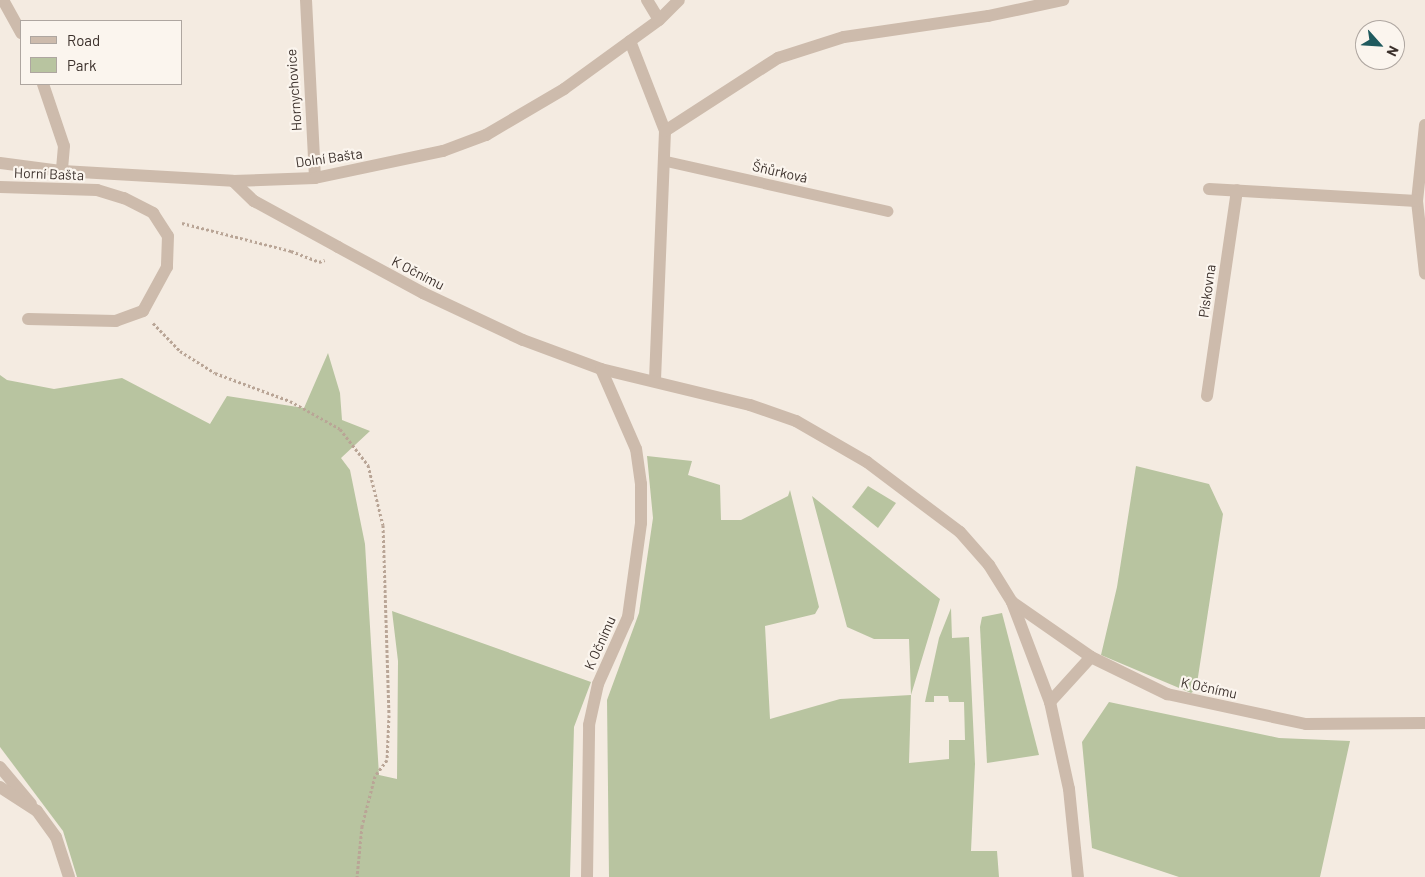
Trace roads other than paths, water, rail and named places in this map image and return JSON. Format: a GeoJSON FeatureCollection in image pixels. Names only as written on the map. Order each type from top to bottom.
{"type":"FeatureCollection","features":[{"type":"Feature","properties":{"kind":"street"},"geometry":{"type":"LineString","coordinates":[[3,0],[20,31]]}},
{"type":"Feature","properties":{"kind":"street","name":"Hornychovice"},"geometry":{"type":"LineString","coordinates":[[306,0],[316,178]]}},
{"type":"Feature","properties":{"kind":"street"},"geometry":{"type":"LineString","coordinates":[[647,0],[659,20]]}},
{"type":"Feature","properties":{"kind":"street","name":"Dolní Bašta"},"geometry":{"type":"LineString","coordinates":[[0,163],[98,174],[233,181],[316,178],[443,151],[486,135],[564,89],[659,20],[679,0]]}},
{"type":"Feature","properties":{"kind":"street"},"geometry":{"type":"LineString","coordinates":[[664,131],[786,56],[844,37],[988,16],[1063,0]]}},
{"type":"Feature","properties":{"kind":"street"},"geometry":{"type":"LineString","coordinates":[[630,41],[664,131],[666,161],[655,380]]}},
{"type":"Feature","properties":{"kind":"street"},"geometry":{"type":"LineString","coordinates":[[44,85],[64,146],[62,171]]}},
{"type":"Feature","properties":{"kind":"street"},"geometry":{"type":"LineString","coordinates":[[1425,125],[1417,201],[1425,274]]}},
{"type":"Feature","properties":{"kind":"street"},"geometry":{"type":"LineString","coordinates":[[28,319],[116,321],[143,312],[158,289],[169,260],[168,236],[153,213],[136,202],[97,190],[98,174]]}},
{"type":"Feature","properties":{"kind":"street","name":"K Očnímu"},"geometry":{"type":"LineString","coordinates":[[233,181],[254,201],[423,294],[523,340],[600,369],[655,380],[750,405],[796,421],[851,452],[960,532],[989,565],[1012,602],[1050,702],[1069,789],[1078,877]]}},
{"type":"Feature","properties":{"kind":"street","name":"Horní Bašta"},"geometry":{"type":"LineString","coordinates":[[0,187],[97,190]]}},
{"type":"Feature","properties":{"kind":"street"},"geometry":{"type":"LineString","coordinates":[[1209,189],[1417,201]]}},
{"type":"Feature","properties":{"kind":"street","name":"Pískovna"},"geometry":{"type":"LineString","coordinates":[[1207,396],[1237,190]]}},
{"type":"Feature","properties":{"kind":"street","name":"K Očnímu"},"geometry":{"type":"LineString","coordinates":[[587,877],[589,725],[598,684],[628,617],[641,523],[641,484],[636,449],[600,369]]}},
{"type":"Feature","properties":{"kind":"street","name":"K Očnímu"},"geometry":{"type":"LineString","coordinates":[[1012,602],[1090,657],[1167,694],[1306,724],[1425,723]]}},
{"type":"Feature","properties":{"kind":"street"},"geometry":{"type":"LineString","coordinates":[[1050,702],[1090,657]]}},
{"type":"Feature","properties":{"kind":"street"},"geometry":{"type":"LineString","coordinates":[[0,767],[56,837],[69,877]]}},
{"type":"Feature","properties":{"kind":"street"},"geometry":{"type":"LineString","coordinates":[[0,787],[31,804]]}},
{"type":"Feature","properties":{"kind":"lane","name":"Šňůrková"},"geometry":{"type":"LineString","coordinates":[[666,161],[887,211]]}}]}
